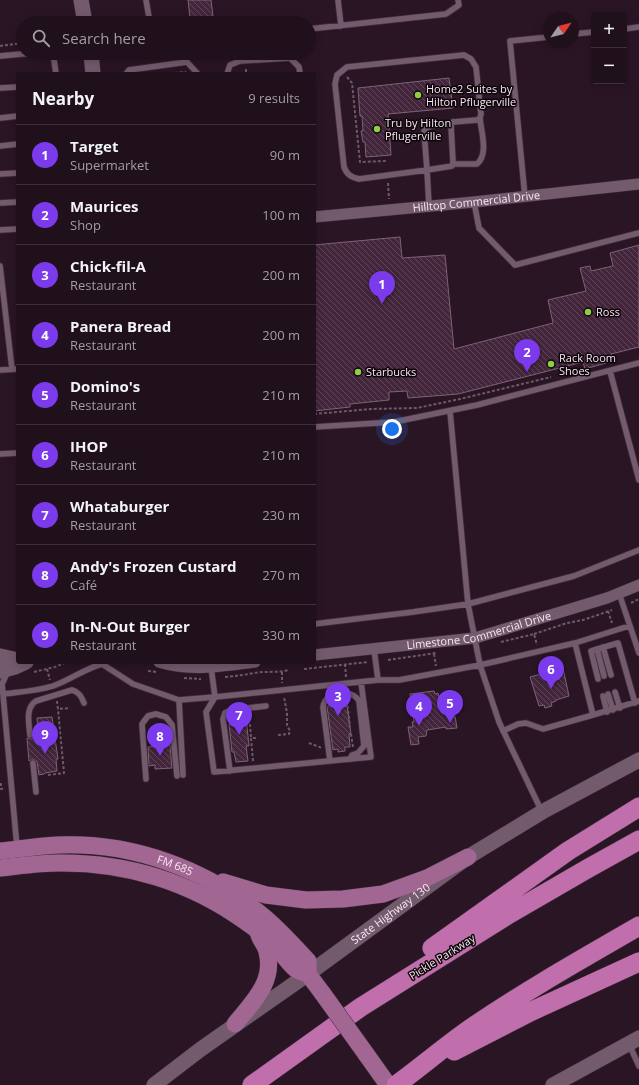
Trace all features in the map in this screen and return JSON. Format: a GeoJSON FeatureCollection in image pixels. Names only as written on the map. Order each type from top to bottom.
{"type":"FeatureCollection","features":[{"type":"Feature","properties":{"kind":"highway"},"geometry":{"type":"LineString","coordinates":[[361,1007],[417,960],[568,851],[639,807]]}},
{"type":"Feature","properties":{"kind":"highway","name":"Pickle Parkway"},"geometry":{"type":"LineString","coordinates":[[252,1085],[361,1007],[511,913],[587,868],[639,840]]}},
{"type":"Feature","properties":{"kind":"highway"},"geometry":{"type":"LineString","coordinates":[[396,1085],[470,1029],[524,993],[639,926]]}},
{"type":"Feature","properties":{"kind":"highway"},"geometry":{"type":"LineString","coordinates":[[419,1069],[530,1012],[639,962]]}},
{"type":"Feature","properties":{"kind":"main road"},"geometry":{"type":"LineString","coordinates":[[81,0],[84,16]]}},
{"type":"Feature","properties":{"kind":"main road"},"geometry":{"type":"LineString","coordinates":[[88,0],[91,16]]}},
{"type":"Feature","properties":{"kind":"main road"},"geometry":{"type":"LineString","coordinates":[[92,60],[93,72]]}},
{"type":"Feature","properties":{"kind":"main road"},"geometry":{"type":"LineString","coordinates":[[5,670],[29,667]]}},
{"type":"Feature","properties":{"kind":"main road","name":"State Highway 130"},"geometry":{"type":"LineString","coordinates":[[154,1085],[235,1024],[308,974],[468,858],[542,812],[639,760]]}},
{"type":"Feature","properties":{"kind":"main road","name":"FM 685"},"geometry":{"type":"LineString","coordinates":[[0,851],[58,845],[90,846],[125,850],[175,864],[200,875],[266,895],[306,900],[343,899],[383,894],[427,878],[468,858]]}},
{"type":"Feature","properties":{"kind":"main road","name":"FM 685"},"geometry":{"type":"LineString","coordinates":[[0,868],[57,862],[121,868],[171,881],[212,900],[233,912],[255,928],[297,970],[308,974],[388,1085]]}},
{"type":"Feature","properties":{"kind":"main road","name":"FM 685"},"geometry":{"type":"LineString","coordinates":[[200,875],[241,900],[264,917],[308,962],[308,974]]}},
{"type":"Feature","properties":{"kind":"main road"},"geometry":{"type":"LineString","coordinates":[[235,1024],[265,985],[269,972],[267,951],[255,928]]}},
{"type":"Feature","properties":{"kind":"main road"},"geometry":{"type":"LineString","coordinates":[[553,1085],[634,1041]]}},
{"type":"Feature","properties":{"kind":"street","name":"Hilltop Commercial Drive"},"geometry":{"type":"LineString","coordinates":[[316,217],[525,197],[639,184]]}},
{"type":"Feature","properties":{"kind":"street","name":"Limestone Commercial Drive"},"geometry":{"type":"LineString","coordinates":[[316,655],[475,638],[600,600],[639,585]]}},
{"type":"Feature","properties":{"kind":"street"},"geometry":{"type":"LineString","coordinates":[[165,664],[192,668],[230,664]]}},
{"type":"Feature","properties":{"kind":"lane"},"geometry":{"type":"LineString","coordinates":[[146,0],[149,16]]}},
{"type":"Feature","properties":{"kind":"lane"},"geometry":{"type":"LineString","coordinates":[[338,0],[341,26]]}},
{"type":"Feature","properties":{"kind":"lane"},"geometry":{"type":"LineString","coordinates":[[316,28],[446,14],[459,5],[458,0]]}},
{"type":"Feature","properties":{"kind":"lane"},"geometry":{"type":"LineString","coordinates":[[627,29],[639,27]]}},
{"type":"Feature","properties":{"kind":"lane"},"geometry":{"type":"LineString","coordinates":[[579,33],[591,32]]}},
{"type":"Feature","properties":{"kind":"lane"},"geometry":{"type":"LineString","coordinates":[[525,197],[510,41],[543,38]]}},
{"type":"Feature","properties":{"kind":"lane"},"geometry":{"type":"LineString","coordinates":[[0,56],[16,54]]}},
{"type":"Feature","properties":{"kind":"lane"},"geometry":{"type":"LineString","coordinates":[[464,55],[471,59],[476,67],[484,152],[477,164],[453,164],[450,167],[359,179],[351,177],[346,173],[344,167],[336,99],[335,84],[337,75],[347,67],[464,55]]}},
{"type":"Feature","properties":{"kind":"lane"},"geometry":{"type":"LineString","coordinates":[[54,60],[56,72]]}},
{"type":"Feature","properties":{"kind":"lane"},"geometry":{"type":"LineString","coordinates":[[227,72],[230,66],[240,61],[257,60]]}},
{"type":"Feature","properties":{"kind":"lane"},"geometry":{"type":"LineString","coordinates":[[292,60],[299,67],[300,72]]}},
{"type":"Feature","properties":{"kind":"lane"},"geometry":{"type":"LineString","coordinates":[[128,72],[129,70],[187,62],[196,72]]}},
{"type":"Feature","properties":{"kind":"lane"},"geometry":{"type":"LineString","coordinates":[[0,88],[16,87]]}},
{"type":"Feature","properties":{"kind":"lane"},"geometry":{"type":"LineString","coordinates":[[0,118],[16,116]]}},
{"type":"Feature","properties":{"kind":"lane"},"geometry":{"type":"LineString","coordinates":[[429,206],[424,131],[431,125],[450,125],[453,122],[477,120],[480,118]]}},
{"type":"Feature","properties":{"kind":"lane"},"geometry":{"type":"LineString","coordinates":[[453,122],[451,125],[453,164]]}},
{"type":"Feature","properties":{"kind":"lane"},"geometry":{"type":"LineString","coordinates":[[0,146],[16,144]]}},
{"type":"Feature","properties":{"kind":"lane"},"geometry":{"type":"LineString","coordinates":[[0,174],[16,172]]}},
{"type":"Feature","properties":{"kind":"lane"},"geometry":{"type":"LineString","coordinates":[[0,203],[16,202]]}},
{"type":"Feature","properties":{"kind":"lane"},"geometry":{"type":"LineString","coordinates":[[474,202],[479,228],[515,265],[639,234]]}},
{"type":"Feature","properties":{"kind":"lane"},"geometry":{"type":"LineString","coordinates":[[0,230],[16,229]]}},
{"type":"Feature","properties":{"kind":"lane"},"geometry":{"type":"LineString","coordinates":[[0,266],[15,369],[0,370]]}},
{"type":"Feature","properties":{"kind":"lane"},"geometry":{"type":"LineString","coordinates":[[316,427],[394,422],[477,406],[639,364]]}},
{"type":"Feature","properties":{"kind":"lane"},"geometry":{"type":"LineString","coordinates":[[610,371],[639,480]]}},
{"type":"Feature","properties":{"kind":"lane"},"geometry":{"type":"LineString","coordinates":[[450,411],[468,604],[480,665],[499,722],[542,812]]}},
{"type":"Feature","properties":{"kind":"lane"},"geometry":{"type":"LineString","coordinates":[[0,454],[16,453]]}},
{"type":"Feature","properties":{"kind":"lane"},"geometry":{"type":"LineString","coordinates":[[316,624],[468,604],[574,576],[639,550]]}},
{"type":"Feature","properties":{"kind":"lane"},"geometry":{"type":"LineString","coordinates":[[619,593],[639,653]]}},
{"type":"Feature","properties":{"kind":"lane"},"geometry":{"type":"LineString","coordinates":[[3,694],[52,686],[94,666],[102,664],[133,684],[179,700],[378,680],[399,680],[480,665],[575,643],[629,626]]}},
{"type":"Feature","properties":{"kind":"lane"},"geometry":{"type":"LineString","coordinates":[[575,643],[593,715]]}},
{"type":"Feature","properties":{"kind":"lane"},"geometry":{"type":"LineString","coordinates":[[503,731],[518,724],[526,723],[543,729],[607,712],[637,702],[618,643],[591,651],[601,678]]}},
{"type":"Feature","properties":{"kind":"lane"},"geometry":{"type":"LineString","coordinates":[[603,647],[610,674]]}},
{"type":"Feature","properties":{"kind":"lane"},"geometry":{"type":"LineString","coordinates":[[374,649],[378,680]]}},
{"type":"Feature","properties":{"kind":"lane"},"geometry":{"type":"LineString","coordinates":[[217,665],[215,697],[206,712],[214,772],[371,757],[361,682]]}},
{"type":"Feature","properties":{"kind":"lane"},"geometry":{"type":"LineString","coordinates":[[5,670],[3,694],[17,849]]}},
{"type":"Feature","properties":{"kind":"lane"},"geometry":{"type":"LineString","coordinates":[[30,735],[28,710],[31,704],[36,701],[72,690],[76,691],[81,696],[84,703]]}},
{"type":"Feature","properties":{"kind":"lane"},"geometry":{"type":"LineString","coordinates":[[615,692],[620,708]]}},
{"type":"Feature","properties":{"kind":"lane"},"geometry":{"type":"LineString","coordinates":[[330,761],[323,708],[325,701],[330,696],[344,694],[353,694],[357,696],[359,700],[364,746],[358,753],[352,755],[350,759]]}},
{"type":"Feature","properties":{"kind":"lane"},"geometry":{"type":"LineString","coordinates":[[607,712],[606,695],[613,710]]}},
{"type":"Feature","properties":{"kind":"lane"},"geometry":{"type":"LineString","coordinates":[[146,778],[142,724],[148,716],[156,714],[166,717],[172,726],[180,776],[179,700]]}},
{"type":"Feature","properties":{"kind":"lane"},"geometry":{"type":"LineString","coordinates":[[230,771],[223,718],[225,713],[231,710],[266,706]]}},
{"type":"Feature","properties":{"kind":"lane"},"geometry":{"type":"LineString","coordinates":[[33,763],[36,792]]}},
{"type":"Feature","properties":{"kind":"lane"},"geometry":{"type":"LineString","coordinates":[[634,1041],[639,1066]]}},
{"type":"Feature","properties":{"kind":"path"},"geometry":{"type":"LineString","coordinates":[[0,46],[16,44]]}},
{"type":"Feature","properties":{"kind":"path"},"geometry":{"type":"LineString","coordinates":[[346,76],[352,82],[360,162],[386,161]]}},
{"type":"Feature","properties":{"kind":"path"},"geometry":{"type":"LineString","coordinates":[[388,183],[389,199]]}},
{"type":"Feature","properties":{"kind":"path"},"geometry":{"type":"LineString","coordinates":[[316,414],[371,409],[417,408],[460,400],[555,376]]}},
{"type":"Feature","properties":{"kind":"path"},"geometry":{"type":"LineString","coordinates":[[631,603],[639,599]]}},
{"type":"Feature","properties":{"kind":"path"},"geometry":{"type":"LineString","coordinates":[[500,642],[583,620],[612,610]]}},
{"type":"Feature","properties":{"kind":"path"},"geometry":{"type":"LineString","coordinates":[[608,611],[612,626]]}},
{"type":"Feature","properties":{"kind":"path"},"geometry":{"type":"LineString","coordinates":[[534,634],[537,646]]}},
{"type":"Feature","properties":{"kind":"path"},"geometry":{"type":"LineString","coordinates":[[388,660],[442,652]]}},
{"type":"Feature","properties":{"kind":"path"},"geometry":{"type":"LineString","coordinates":[[434,654],[436,666]]}},
{"type":"Feature","properties":{"kind":"path"},"geometry":{"type":"LineString","coordinates":[[541,661],[543,671]]}},
{"type":"Feature","properties":{"kind":"path"},"geometry":{"type":"LineString","coordinates":[[304,669],[370,662]]}},
{"type":"Feature","properties":{"kind":"path"},"geometry":{"type":"LineString","coordinates":[[29,667],[47,670],[62,664]]}},
{"type":"Feature","properties":{"kind":"path"},"geometry":{"type":"LineString","coordinates":[[47,670],[50,680]]}},
{"type":"Feature","properties":{"kind":"path"},"geometry":{"type":"LineString","coordinates":[[225,677],[254,673],[282,672],[289,670]]}},
{"type":"Feature","properties":{"kind":"path"},"geometry":{"type":"LineString","coordinates":[[282,672],[282,685]]}},
{"type":"Feature","properties":{"kind":"path"},"geometry":{"type":"LineString","coordinates":[[278,735],[289,734],[290,732],[287,725],[287,713],[284,697]]}},
{"type":"Feature","properties":{"kind":"path"},"geometry":{"type":"LineString","coordinates":[[48,775],[64,774],[56,700]]}},
{"type":"Feature","properties":{"kind":"path"},"geometry":{"type":"LineString","coordinates":[[58,708],[70,708]]}},
{"type":"Feature","properties":{"kind":"path"},"geometry":{"type":"LineString","coordinates":[[349,716],[350,727]]}},
{"type":"Feature","properties":{"kind":"path"},"geometry":{"type":"LineString","coordinates":[[162,722],[164,729]]}},
{"type":"Feature","properties":{"kind":"path"},"geometry":{"type":"LineString","coordinates":[[250,724],[253,761]]}},
{"type":"Feature","properties":{"kind":"path"},"geometry":{"type":"LineString","coordinates":[[351,734],[353,750]]}},
{"type":"Feature","properties":{"kind":"path"},"geometry":{"type":"LineString","coordinates":[[251,738],[256,738]]}},
{"type":"Feature","properties":{"kind":"path"},"geometry":{"type":"LineString","coordinates":[[0,784],[1,789],[6,788]]}},
{"type":"Feature","properties":{"kind":"building"},"geometry":{"type":"Polygon","coordinates":[[[188,0],[211,0],[213,16],[190,16],[188,0]]]}},
{"type":"Feature","properties":{"kind":"building"},"geometry":{"type":"Polygon","coordinates":[[[449,78],[453,108],[388,114],[391,155],[366,157],[365,142],[363,142],[361,131],[363,131],[362,116],[360,116],[358,88],[449,78]]]}},
{"type":"Feature","properties":{"kind":"building"},"geometry":{"type":"Polygon","coordinates":[[[400,237],[402,258],[445,255],[454,349],[553,323],[548,300],[586,291],[580,268],[590,266],[591,271],[613,266],[610,253],[639,245],[639,347],[611,354],[613,361],[585,369],[583,362],[458,394],[408,398],[407,391],[389,392],[389,400],[350,404],[350,407],[316,411],[316,245],[400,237]]]}},
{"type":"Feature","properties":{"kind":"building"},"geometry":{"type":"Polygon","coordinates":[[[563,668],[569,696],[556,700],[551,703],[552,706],[545,708],[544,705],[539,706],[530,677],[563,668]]]}},
{"type":"Feature","properties":{"kind":"building"},"geometry":{"type":"Polygon","coordinates":[[[434,691],[435,694],[438,693],[439,697],[450,696],[453,716],[455,716],[457,728],[446,729],[446,727],[427,730],[426,736],[418,737],[419,744],[411,745],[408,727],[413,727],[412,722],[414,722],[410,694],[434,691]]]}},
{"type":"Feature","properties":{"kind":"building"},"geometry":{"type":"Polygon","coordinates":[[[346,698],[351,734],[349,734],[350,747],[345,747],[345,751],[338,752],[338,749],[333,750],[327,707],[329,706],[329,703],[334,702],[334,700],[346,698]]]}},
{"type":"Feature","properties":{"kind":"building"},"geometry":{"type":"Polygon","coordinates":[[[52,717],[58,759],[56,759],[57,771],[39,775],[37,761],[33,759],[29,761],[27,738],[32,739],[35,732],[38,732],[37,718],[52,717]]]}},
{"type":"Feature","properties":{"kind":"building"},"geometry":{"type":"Polygon","coordinates":[[[246,717],[249,746],[246,746],[248,761],[236,762],[234,752],[232,752],[229,724],[239,723],[238,718],[246,717]]]}},
{"type":"Feature","properties":{"kind":"building"},"geometry":{"type":"Polygon","coordinates":[[[170,745],[172,768],[155,769],[155,765],[149,766],[148,747],[170,745]]]}},
{"type":"Feature","properties":{"kind":"place","name":"Home2 Suites by Hilton Pflugerville"},"geometry":{"type":"Point","coordinates":[418,95]}},
{"type":"Feature","properties":{"kind":"place","name":"Tru by Hilton Pflugerville"},"geometry":{"type":"Point","coordinates":[377,129]}},
{"type":"Feature","properties":{"kind":"place","name":"Target"},"geometry":{"type":"Point","coordinates":[382,304]}},
{"type":"Feature","properties":{"kind":"place","name":"Ross"},"geometry":{"type":"Point","coordinates":[588,312]}},
{"type":"Feature","properties":{"kind":"place","name":"Rack Room Shoes"},"geometry":{"type":"Point","coordinates":[551,364]}},
{"type":"Feature","properties":{"kind":"place","name":"Starbucks"},"geometry":{"type":"Point","coordinates":[358,372]}},
{"type":"Feature","properties":{"kind":"place","name":"Maurices"},"geometry":{"type":"Point","coordinates":[527,372]}},
{"type":"Feature","properties":{"kind":"place","name":"IHOP"},"geometry":{"type":"Point","coordinates":[551,689]}},
{"type":"Feature","properties":{"kind":"place","name":"Chick-fil-A"},"geometry":{"type":"Point","coordinates":[338,716]}},
{"type":"Feature","properties":{"kind":"place","name":"Domino's"},"geometry":{"type":"Point","coordinates":[450,723]}},
{"type":"Feature","properties":{"kind":"place","name":"Panera Bread"},"geometry":{"type":"Point","coordinates":[419,726]}},
{"type":"Feature","properties":{"kind":"place","name":"Whataburger"},"geometry":{"type":"Point","coordinates":[239,735]}},
{"type":"Feature","properties":{"kind":"place","name":"In-N-Out Burger"},"geometry":{"type":"Point","coordinates":[45,754]}},
{"type":"Feature","properties":{"kind":"place","name":"Andy's Frozen Custard"},"geometry":{"type":"Point","coordinates":[160,756]}}]}
